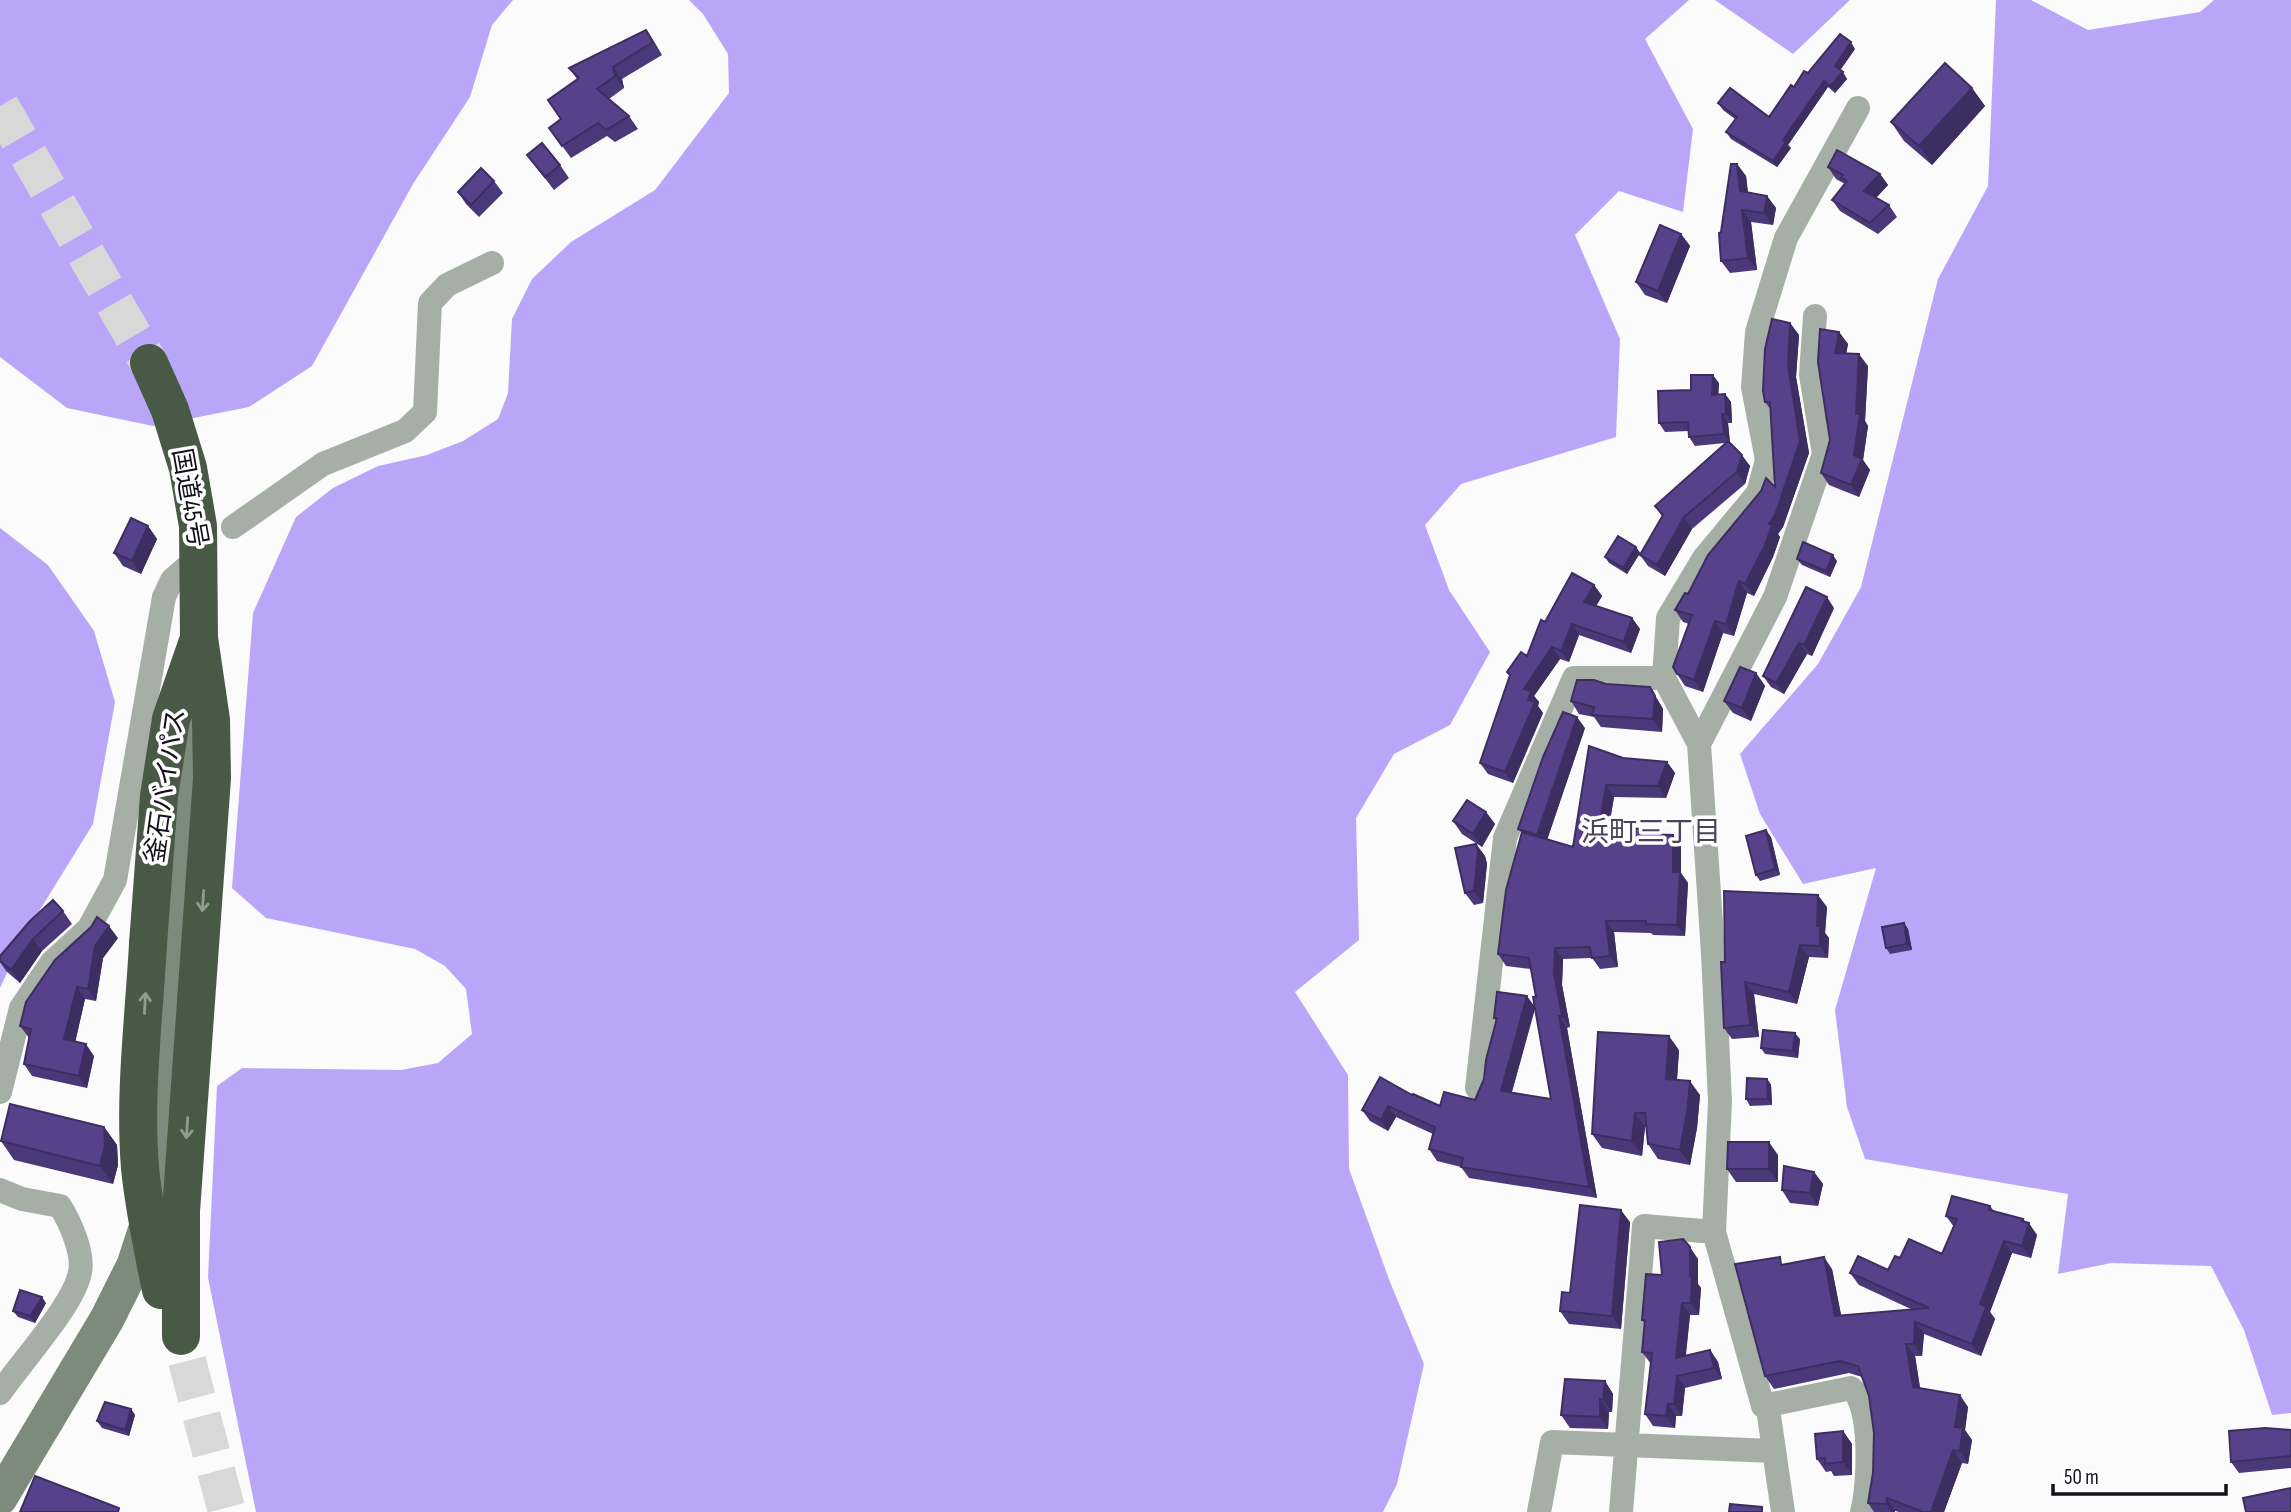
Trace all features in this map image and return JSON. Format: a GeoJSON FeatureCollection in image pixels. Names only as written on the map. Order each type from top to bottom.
{"type":"FeatureCollection","features":[{"type":"Feature","properties":{"kind":"highway","name":"国道45号"},"geometry":{"type":"LineString","coordinates":[[149,363],[170,410],[188,468],[198,526],[199,638]]}},
{"type":"Feature","properties":{"kind":"highway","name":"釜石バイパス"},"geometry":{"type":"LineString","coordinates":[[199,638],[211,720],[212,778],[181,1211],[184,1348],[161,1290],[148,1225],[140,1167],[139,1101],[159,796],[171,719],[199,638]]}},
{"type":"Feature","properties":{"kind":"street"},"geometry":{"type":"LineString","coordinates":[[1783,1512],[1768,1409],[1763,1406],[1714,1232],[1720,1101],[1699,744],[1664,678],[1668,618],[1704,558],[1758,494],[1767,460],[1753,387],[1757,332],[1786,238],[1858,108]]}},
{"type":"Feature","properties":{"kind":"street"},"geometry":{"type":"LineString","coordinates":[[233,527],[323,464],[405,431],[425,412],[430,303],[447,285],[492,263]]}},
{"type":"Feature","properties":{"kind":"street"},"geometry":{"type":"LineString","coordinates":[[1699,744],[1775,597],[1824,454],[1811,375],[1815,316]]}},
{"type":"Feature","properties":{"kind":"street"},"geometry":{"type":"LineString","coordinates":[[0,1092],[21,1008],[52,961],[89,929],[115,880],[164,597],[172,580],[196,559]]}},
{"type":"Feature","properties":{"kind":"street"},"geometry":{"type":"LineString","coordinates":[[2,1485],[107,1319],[134,1265],[152,1210],[199,638]]}},
{"type":"Feature","properties":{"kind":"street"},"geometry":{"type":"LineString","coordinates":[[1477,1087],[1505,838],[1574,678],[1664,678]]}},
{"type":"Feature","properties":{"kind":"street"},"geometry":{"type":"LineString","coordinates":[[0,1190],[22,1199],[60,1206],[74,1229],[81,1270],[70,1298],[0,1393]]}},
{"type":"Feature","properties":{"kind":"street"},"geometry":{"type":"LineString","coordinates":[[1621,1512],[1644,1226],[1714,1232]]}},
{"type":"Feature","properties":{"kind":"street"},"geometry":{"type":"LineString","coordinates":[[1763,1406],[1838,1389],[1851,1388],[1858,1394],[1867,1432],[1866,1499],[1862,1512]]}},
{"type":"Feature","properties":{"kind":"street"},"geometry":{"type":"LineString","coordinates":[[1539,1512],[1552,1442],[1774,1451]]}},
{"type":"Feature","properties":{"kind":"shaded area"},"geometry":{"type":"Polygon","coordinates":[[[0,0],[513,0],[492,25],[470,97],[413,184],[312,366],[249,407],[153,426],[67,408],[0,357],[0,0]]]}},
{"type":"Feature","properties":{"kind":"shaded area"},"geometry":{"type":"Polygon","coordinates":[[[689,0],[1689,0],[1645,39],[1693,129],[1683,212],[1619,191],[1575,235],[1620,339],[1616,437],[1461,484],[1425,525],[1449,590],[1490,652],[1450,725],[1394,754],[1356,818],[1359,940],[1295,992],[1348,1075],[1349,1169],[1390,1282],[1424,1364],[1397,1484],[1383,1512],[256,1512],[208,1278],[217,1086],[242,1068],[401,1070],[438,1063],[472,1034],[466,989],[445,966],[415,949],[266,918],[232,888],[253,613],[296,517],[333,488],[378,466],[427,455],[463,441],[498,419],[508,393],[512,319],[532,279],[571,242],[655,190],[729,93],[728,54],[703,14],[689,0]]]}},
{"type":"Feature","properties":{"kind":"shaded area"},"geometry":{"type":"Polygon","coordinates":[[[1715,0],[1850,0],[1793,54],[1715,0]]]}},
{"type":"Feature","properties":{"kind":"shaded area"},"geometry":{"type":"Polygon","coordinates":[[[1996,0],[2031,0],[2088,30],[2200,12],[2214,0],[2291,0],[2291,1413],[2272,1415],[2244,1330],[2211,1266],[2111,1263],[2058,1274],[2068,1194],[1865,1159],[1847,1107],[1835,1010],[1876,868],[1803,884],[1760,814],[1740,754],[1818,664],[1861,587],[1938,279],[1988,186],[1996,0]]]}},
{"type":"Feature","properties":{"kind":"shaded area"},"geometry":{"type":"Polygon","coordinates":[[[0,528],[48,565],[94,631],[115,702],[93,824],[25,934],[0,988],[0,528]]]}},
{"type":"Feature","properties":{"kind":"building"},"geometry":{"type":"Polygon","coordinates":[[[646,30],[653,42],[613,67],[615,76],[597,89],[629,116],[606,130],[598,123],[562,146],[549,128],[561,119],[548,100],[579,78],[569,68],[646,30]]]}},
{"type":"Feature","properties":{"kind":"building"},"geometry":{"type":"Polygon","coordinates":[[[1840,34],[1851,42],[1835,66],[1843,72],[1830,86],[1824,81],[1783,140],[1786,142],[1773,161],[1726,132],[1737,117],[1718,103],[1730,88],[1769,117],[1791,85],[1794,87],[1804,71],[1808,73],[1840,34]]]}},
{"type":"Feature","properties":{"kind":"building"},"geometry":{"type":"Polygon","coordinates":[[[1945,63],[1972,88],[1919,146],[1891,122],[1945,63]]]}},
{"type":"Feature","properties":{"kind":"building"},"geometry":{"type":"Polygon","coordinates":[[[542,143],[560,165],[545,177],[527,155],[542,143]]]}},
{"type":"Feature","properties":{"kind":"building"},"geometry":{"type":"Polygon","coordinates":[[[1837,150],[1880,174],[1864,191],[1889,205],[1870,223],[1832,200],[1847,181],[1841,178],[1843,175],[1828,167],[1837,150]]]}},
{"type":"Feature","properties":{"kind":"building"},"geometry":{"type":"Polygon","coordinates":[[[1731,164],[1737,164],[1740,191],[1767,196],[1764,213],[1742,210],[1748,258],[1721,261],[1719,233],[1731,164]]]}},
{"type":"Feature","properties":{"kind":"building"},"geometry":{"type":"Polygon","coordinates":[[[481,168],[494,181],[471,205],[458,192],[481,168]]]}},
{"type":"Feature","properties":{"kind":"building"},"geometry":{"type":"Polygon","coordinates":[[[1660,225],[1681,234],[1658,291],[1636,282],[1660,225]]]}},
{"type":"Feature","properties":{"kind":"building"},"geometry":{"type":"Polygon","coordinates":[[[1772,319],[1790,323],[1788,365],[1800,441],[1775,515],[1769,524],[1772,525],[1765,545],[1745,584],[1739,581],[1726,624],[1715,621],[1694,680],[1677,674],[1673,667],[1692,615],[1675,610],[1685,593],[1688,594],[1708,555],[1761,491],[1766,478],[1775,487],[1770,402],[1765,402],[1763,391],[1765,349],[1772,319]]]}},
{"type":"Feature","properties":{"kind":"building"},"geometry":{"type":"Polygon","coordinates":[[[1820,329],[1839,332],[1835,353],[1859,354],[1856,414],[1860,414],[1854,455],[1862,459],[1851,485],[1821,473],[1830,440],[1818,362],[1820,329]]]}},
{"type":"Feature","properties":{"kind":"building"},"geometry":{"type":"Polygon","coordinates":[[[1691,375],[1713,375],[1712,395],[1725,394],[1726,414],[1722,414],[1724,434],[1689,437],[1688,422],[1659,423],[1658,391],[1691,390],[1691,375]]]}},
{"type":"Feature","properties":{"kind":"building"},"geometry":{"type":"Polygon","coordinates":[[[1728,441],[1742,455],[1737,472],[1684,517],[1657,565],[1640,555],[1663,515],[1655,506],[1728,441]]]}},
{"type":"Feature","properties":{"kind":"building"},"geometry":{"type":"Polygon","coordinates":[[[131,518],[148,526],[132,561],[114,553],[131,518]]]}},
{"type":"Feature","properties":{"kind":"building"},"geometry":{"type":"Polygon","coordinates":[[[1618,536],[1636,547],[1623,568],[1605,557],[1618,536]]]}},
{"type":"Feature","properties":{"kind":"building"},"geometry":{"type":"Polygon","coordinates":[[[1803,542],[1833,555],[1826,571],[1797,559],[1803,542]]]}},
{"type":"Feature","properties":{"kind":"building"},"geometry":{"type":"Polygon","coordinates":[[[1572,573],[1594,585],[1584,602],[1632,618],[1624,642],[1572,624],[1561,651],[1552,647],[1524,689],[1531,691],[1528,700],[1535,702],[1505,772],[1480,763],[1510,675],[1507,672],[1521,652],[1527,656],[1541,620],[1545,622],[1572,573]]]}},
{"type":"Feature","properties":{"kind":"building"},"geometry":{"type":"Polygon","coordinates":[[[1806,587],[1827,597],[1804,645],[1799,643],[1776,683],[1763,676],[1806,587]]]}},
{"type":"Feature","properties":{"kind":"building"},"geometry":{"type":"Polygon","coordinates":[[[1740,667],[1756,673],[1742,708],[1724,701],[1740,667]]]}},
{"type":"Feature","properties":{"kind":"building"},"geometry":{"type":"Polygon","coordinates":[[[1577,680],[1650,687],[1655,696],[1653,719],[1592,715],[1594,707],[1571,701],[1577,680]]]}},
{"type":"Feature","properties":{"kind":"building"},"geometry":{"type":"Polygon","coordinates":[[[1563,712],[1577,717],[1537,835],[1518,829],[1543,757],[1563,712]]]}},
{"type":"Feature","properties":{"kind":"building"},"geometry":{"type":"Polygon","coordinates":[[[1589,746],[1623,758],[1667,762],[1658,786],[1606,785],[1599,827],[1643,829],[1642,834],[1673,835],[1673,872],[1680,872],[1677,925],[1646,924],[1646,921],[1606,921],[1610,956],[1592,958],[1590,947],[1555,948],[1554,973],[1562,1016],[1559,1016],[1589,1187],[1461,1167],[1463,1158],[1429,1149],[1435,1127],[1388,1106],[1381,1120],[1362,1110],[1380,1077],[1412,1095],[1440,1106],[1444,1092],[1475,1100],[1484,1079],[1497,1018],[1494,1018],[1497,992],[1527,996],[1501,1091],[1551,1099],[1529,958],[1498,954],[1506,890],[1522,832],[1573,847],[1589,746]]]}},
{"type":"Feature","properties":{"kind":"building"},"geometry":{"type":"Polygon","coordinates":[[[1467,800],[1486,812],[1473,834],[1453,821],[1467,800]]]}},
{"type":"Feature","properties":{"kind":"building"},"geometry":{"type":"Polygon","coordinates":[[[1766,830],[1775,869],[1756,875],[1746,836],[1766,830]]]}},
{"type":"Feature","properties":{"kind":"building"},"geometry":{"type":"Polygon","coordinates":[[[1476,844],[1478,851],[1474,891],[1465,893],[1455,848],[1476,844]]]}},
{"type":"Feature","properties":{"kind":"building"},"geometry":{"type":"Polygon","coordinates":[[[1724,891],[1818,895],[1817,926],[1820,926],[1820,946],[1800,945],[1789,992],[1745,982],[1750,1025],[1724,1028],[1721,962],[1725,962],[1724,891]]]}},
{"type":"Feature","properties":{"kind":"building"},"geometry":{"type":"Polygon","coordinates":[[[53,900],[63,911],[33,939],[11,970],[0,961],[0,956],[30,921],[53,900]]]}},
{"type":"Feature","properties":{"kind":"building"},"geometry":{"type":"Polygon","coordinates":[[[97,917],[109,926],[95,946],[88,989],[77,987],[64,1039],[86,1044],[79,1076],[24,1064],[31,1029],[20,1026],[26,1002],[55,960],[91,927],[97,917]]]}},
{"type":"Feature","properties":{"kind":"building"},"geometry":{"type":"Polygon","coordinates":[[[1904,923],[1907,944],[1886,948],[1882,927],[1904,923]]]}},
{"type":"Feature","properties":{"kind":"building"},"geometry":{"type":"Polygon","coordinates":[[[1763,1030],[1795,1033],[1793,1051],[1761,1048],[1763,1030]]]}},
{"type":"Feature","properties":{"kind":"building"},"geometry":{"type":"Polygon","coordinates":[[[1598,1032],[1669,1036],[1666,1079],[1690,1081],[1680,1150],[1648,1144],[1645,1113],[1635,1113],[1632,1141],[1592,1134],[1598,1032]]]}},
{"type":"Feature","properties":{"kind":"building"},"geometry":{"type":"Polygon","coordinates":[[[1747,1078],[1767,1079],[1768,1099],[1746,1099],[1747,1078]]]}},
{"type":"Feature","properties":{"kind":"building"},"geometry":{"type":"Polygon","coordinates":[[[10,1104],[104,1127],[105,1146],[100,1166],[1,1141],[10,1104]]]}},
{"type":"Feature","properties":{"kind":"building"},"geometry":{"type":"Polygon","coordinates":[[[1728,1142],[1769,1142],[1769,1169],[1727,1169],[1728,1142]]]}},
{"type":"Feature","properties":{"kind":"building"},"geometry":{"type":"Polygon","coordinates":[[[1784,1166],[1814,1172],[1810,1193],[1782,1190],[1784,1166]]]}},
{"type":"Feature","properties":{"kind":"building"},"geometry":{"type":"Polygon","coordinates":[[[1952,1196],[1990,1206],[1989,1210],[2029,1223],[2022,1246],[2004,1241],[1980,1304],[1986,1307],[1972,1344],[1915,1322],[1914,1344],[1906,1344],[1913,1387],[1960,1395],[1955,1427],[1963,1428],[1960,1451],[1953,1450],[1931,1512],[1923,1512],[1887,1498],[1886,1504],[1868,1503],[1873,1473],[1874,1433],[1869,1396],[1858,1366],[1840,1361],[1765,1376],[1735,1264],[1780,1257],[1781,1265],[1824,1257],[1835,1316],[1929,1308],[1850,1273],[1858,1256],[1888,1270],[1895,1256],[1900,1258],[1909,1239],[1942,1254],[1957,1219],[1946,1216],[1952,1196]]]}},
{"type":"Feature","properties":{"kind":"building"},"geometry":{"type":"Polygon","coordinates":[[[1580,1205],[1621,1210],[1612,1316],[1560,1311],[1562,1292],[1570,1293],[1580,1205]]]}},
{"type":"Feature","properties":{"kind":"building"},"geometry":{"type":"Polygon","coordinates":[[[1683,1239],[1690,1247],[1691,1303],[1682,1303],[1676,1358],[1710,1350],[1714,1368],[1677,1376],[1674,1404],[1668,1404],[1666,1416],[1645,1414],[1652,1353],[1642,1352],[1646,1274],[1662,1275],[1659,1242],[1683,1239]]]}},
{"type":"Feature","properties":{"kind":"building"},"geometry":{"type":"Polygon","coordinates":[[[20,1290],[42,1297],[30,1316],[13,1311],[20,1290]]]}},
{"type":"Feature","properties":{"kind":"building"},"geometry":{"type":"Polygon","coordinates":[[[1565,1379],[1605,1381],[1603,1400],[1600,1399],[1600,1417],[1561,1415],[1565,1379]]]}},
{"type":"Feature","properties":{"kind":"building"},"geometry":{"type":"Polygon","coordinates":[[[105,1402],[131,1409],[125,1430],[97,1421],[105,1402]]]}},
{"type":"Feature","properties":{"kind":"building"},"geometry":{"type":"Polygon","coordinates":[[[2265,1428],[2291,1430],[2291,1456],[2231,1462],[2229,1431],[2265,1428]]]}},
{"type":"Feature","properties":{"kind":"building"},"geometry":{"type":"Polygon","coordinates":[[[1843,1431],[1843,1462],[1825,1464],[1825,1458],[1817,1459],[1815,1434],[1843,1431]]]}},
{"type":"Feature","properties":{"kind":"building"},"geometry":{"type":"Polygon","coordinates":[[[35,1476],[119,1508],[118,1512],[20,1512],[35,1476]]]}},
{"type":"Feature","properties":{"kind":"building"},"geometry":{"type":"Polygon","coordinates":[[[2291,1488],[2291,1512],[2246,1512],[2243,1498],[2291,1488]]]}},
{"type":"Feature","properties":{"kind":"building"},"geometry":{"type":"Polygon","coordinates":[[[1730,1504],[1762,1507],[1762,1512],[1729,1512],[1730,1504]]]}},
{"type":"Feature","properties":{"kind":"tunnel"},"geometry":{"type":"LineString","coordinates":[[0,106],[149,363]]}},
{"type":"Feature","properties":{"kind":"tunnel"},"geometry":{"type":"LineString","coordinates":[[187,1361],[227,1512]]}},
{"type":"Feature","properties":{"kind":"district","name":"浜町三丁目"},"geometry":{"type":"Point","coordinates":[1651,832]}}]}
